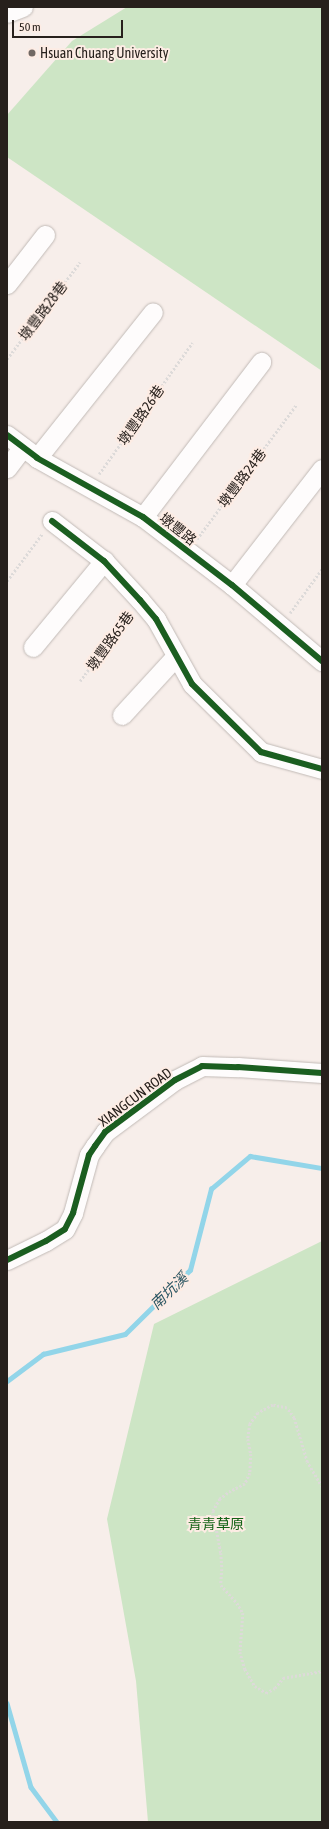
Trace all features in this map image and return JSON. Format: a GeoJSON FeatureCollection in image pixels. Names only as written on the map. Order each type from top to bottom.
{"type":"FeatureCollection","features":[{"type":"Feature","properties":{"kind":"street"},"geometry":{"type":"LineString","coordinates":[[7,13],[23,7]]}},
{"type":"Feature","properties":{"kind":"street"},"geometry":{"type":"LineString","coordinates":[[7,284],[45,235]]}},
{"type":"Feature","properties":{"kind":"street"},"geometry":{"type":"LineString","coordinates":[[7,468],[30,453],[153,312]]}},
{"type":"Feature","properties":{"kind":"street"},"geometry":{"type":"LineString","coordinates":[[143,517],[261,362]]}},
{"type":"Feature","properties":{"kind":"street","name":"墩豐路"},"geometry":{"type":"LineString","coordinates":[[7,435],[30,453],[143,517],[232,585],[322,661]]}},
{"type":"Feature","properties":{"kind":"street"},"geometry":{"type":"LineString","coordinates":[[232,585],[322,469]]}},
{"type":"Feature","properties":{"kind":"street"},"geometry":{"type":"LineString","coordinates":[[52,521],[104,561],[140,600],[156,619],[192,684],[261,752],[322,769]]}},
{"type":"Feature","properties":{"kind":"street"},"geometry":{"type":"LineString","coordinates":[[33,647],[104,561]]}},
{"type":"Feature","properties":{"kind":"street"},"geometry":{"type":"LineString","coordinates":[[122,715],[176,656]]}},
{"type":"Feature","properties":{"kind":"street","name":"XIANGCUN ROAD"},"geometry":{"type":"LineString","coordinates":[[7,1260],[46,1241],[65,1229],[73,1213],[89,1155],[105,1132],[175,1080],[202,1066],[322,1073]]}},
{"type":"Feature","properties":{"kind":"path"},"geometry":{"type":"LineString","coordinates":[[7,582],[52,521]]}},
{"type":"Feature","properties":{"kind":"path"},"geometry":{"type":"LineString","coordinates":[[281,626],[322,569]]}},
{"type":"Feature","properties":{"kind":"path"},"geometry":{"type":"LineString","coordinates":[[322,1487],[307,1462],[294,1418],[287,1408],[273,1405],[258,1413],[250,1424],[248,1439],[251,1454],[250,1473],[245,1484],[231,1490],[220,1499],[213,1511],[221,1558],[221,1585],[237,1603],[243,1613],[240,1652],[245,1669],[255,1686],[266,1693],[275,1688],[283,1678],[322,1671]]}},
{"type":"Feature","properties":{"kind":"green space"},"geometry":{"type":"Polygon","coordinates":[[[127,7],[322,7],[322,371],[7,157],[7,115],[72,41],[127,7]]]}},
{"type":"Feature","properties":{"kind":"green space","name":"青青草原"},"geometry":{"type":"Polygon","coordinates":[[[322,1241],[322,1822],[148,1822],[136,1681],[107,1519],[154,1324],[322,1241]]]}},
{"type":"Feature","properties":{"kind":"waterway","name":"南坑溪"},"geometry":{"type":"LineString","coordinates":[[7,1381],[43,1354],[125,1334],[190,1270],[211,1189],[250,1156],[322,1168]]}},
{"type":"Feature","properties":{"kind":"waterway","name":"南坑溪"},"geometry":{"type":"LineString","coordinates":[[7,1703],[31,1787],[57,1822]]}},
{"type":"Feature","properties":{"kind":"cycle path"},"geometry":{"type":"LineString","coordinates":[[7,435],[37,458],[143,517],[232,585],[322,661]]}},
{"type":"Feature","properties":{"kind":"cycle path"},"geometry":{"type":"LineString","coordinates":[[52,521],[104,561],[140,600],[156,619],[192,684],[261,752],[322,769]]}},
{"type":"Feature","properties":{"kind":"cycle path"},"geometry":{"type":"LineString","coordinates":[[7,1260],[46,1241],[65,1229],[73,1213],[89,1155],[105,1132],[175,1080],[202,1066],[322,1073]]}},
{"type":"Feature","properties":{"kind":"place","name":"Hsuan Chuang University"},"geometry":{"type":"Point","coordinates":[32,53]}}]}
